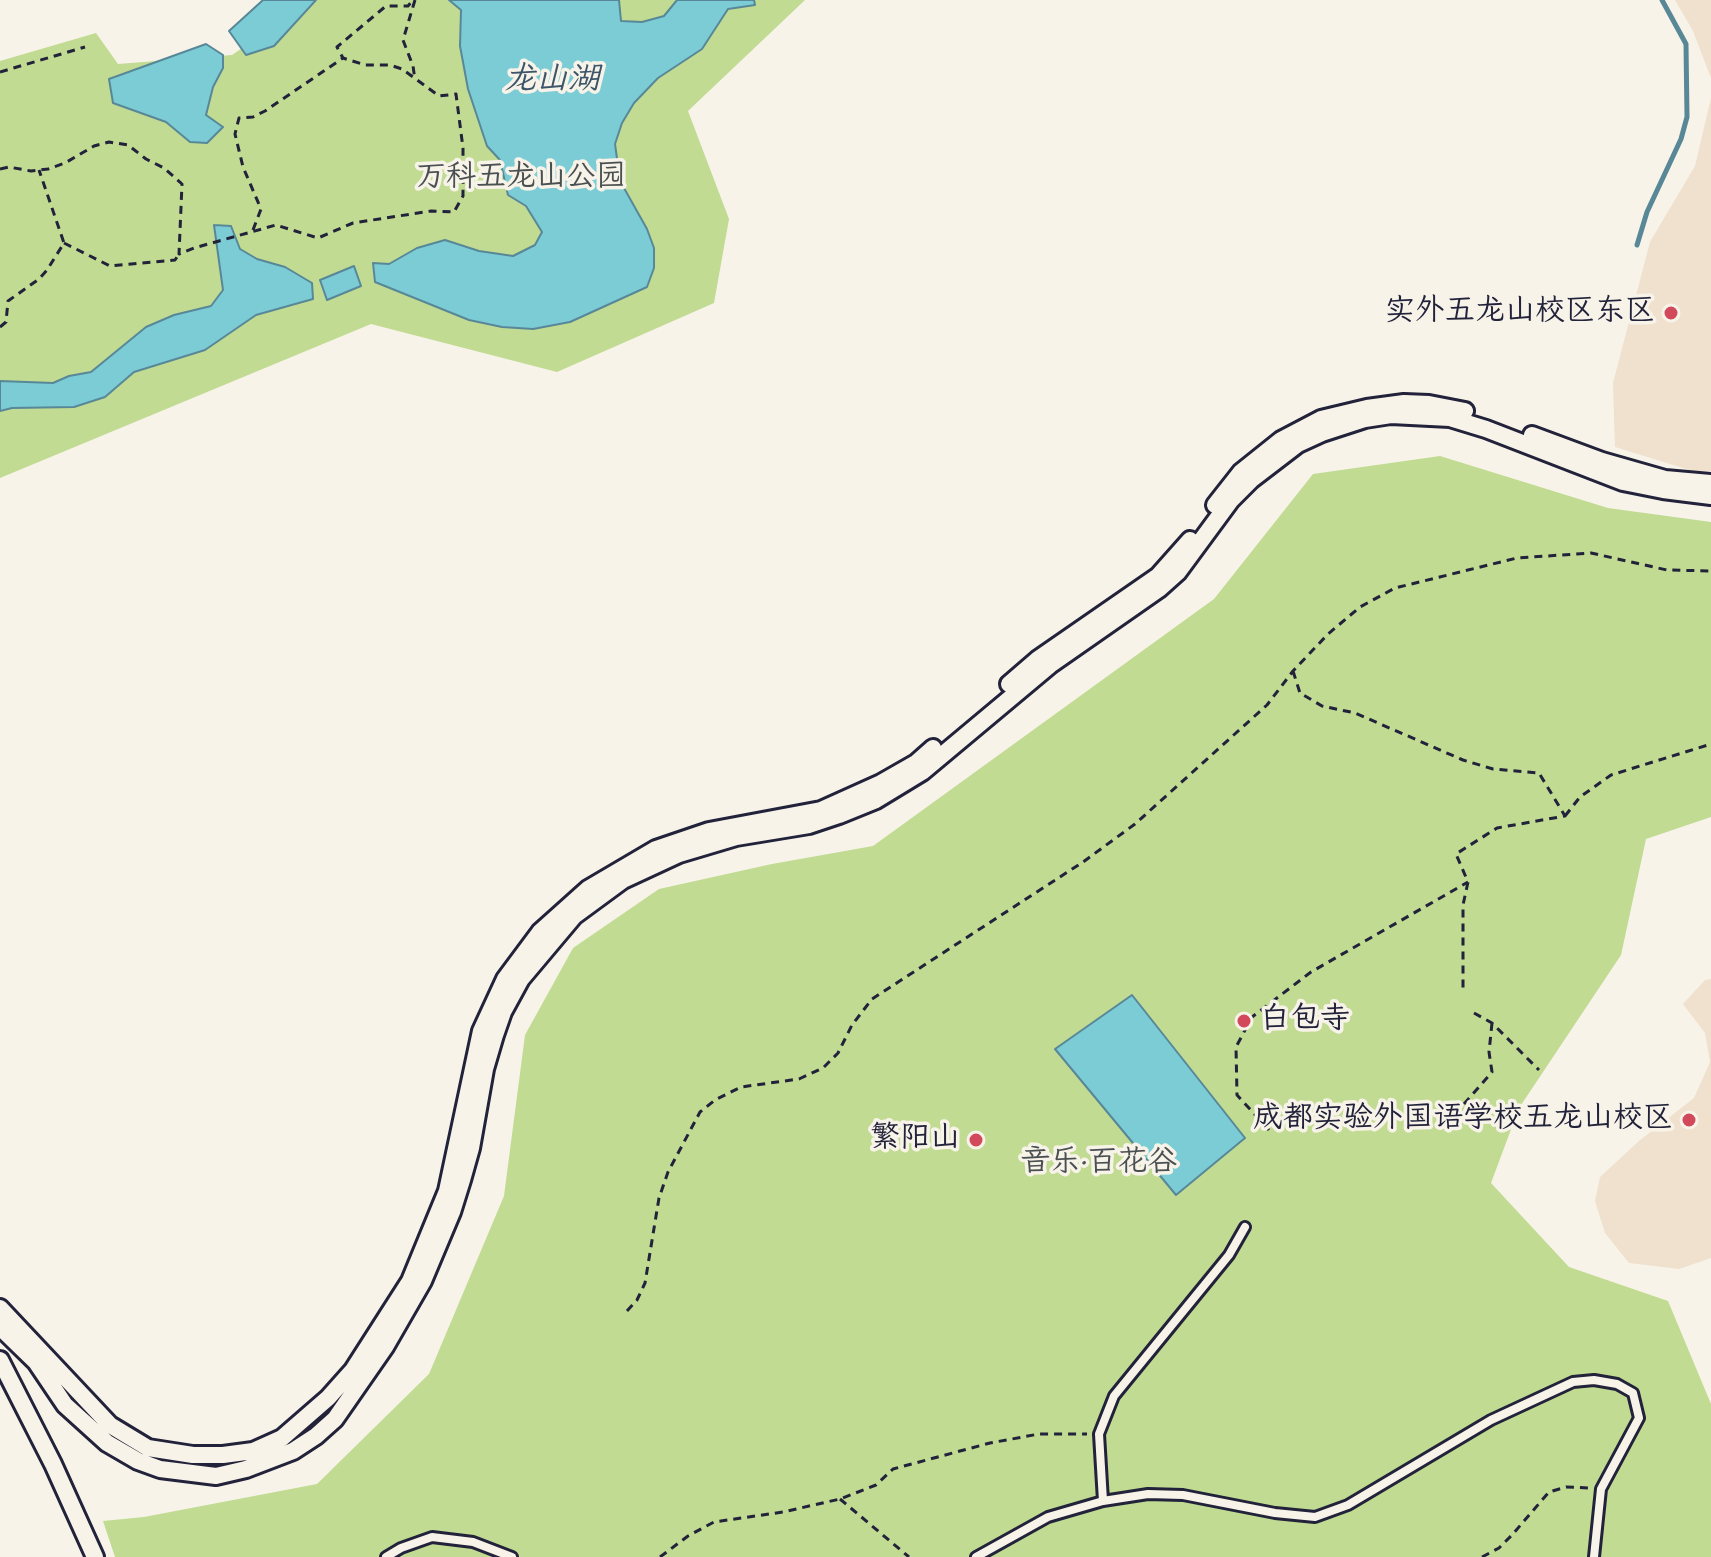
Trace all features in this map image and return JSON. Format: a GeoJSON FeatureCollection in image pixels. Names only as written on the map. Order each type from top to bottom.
{"type":"FeatureCollection","features":[{"type":"Feature","properties":{"kind":"street"},"geometry":{"type":"LineString","coordinates":[[0,1308],[110,1425],[148,1448],[193,1455],[223,1455],[253,1451],[282,1438],[317,1409],[353,1370],[410,1281],[447,1191],[481,1031],[491,1005],[505,979],[540,932],[588,889],[656,849],[709,831],[821,810],[853,797],[916,763],[1038,659],[1158,576],[1241,472],[1281,440],[1321,419],[1367,408],[1404,403],[1429,404],[1481,416],[1635,471],[1665,479],[1711,483]]}},
{"type":"Feature","properties":{"kind":"street"},"geometry":{"type":"LineString","coordinates":[[0,1327],[36,1362],[65,1405],[107,1443],[138,1461],[160,1469],[216,1476],[246,1469],[293,1451],[335,1419],[385,1347],[423,1281],[462,1180],[495,1035],[503,1012],[521,979],[574,916],[623,880],[679,854],[736,837],[809,825],[839,815],[876,800],[922,772],[1050,665],[1159,589],[1178,572],[1231,500],[1251,480],[1286,452],[1322,433],[1365,419],[1391,415],[1450,418],[1623,482],[1711,496]]}},
{"type":"Feature","properties":{"kind":"street"},"geometry":{"type":"LineString","coordinates":[[0,1360],[53,1464],[95,1557]]}},
{"type":"Feature","properties":{"kind":"lane"},"geometry":{"type":"LineString","coordinates":[[1103,1501],[1099,1434],[1114,1396],[1229,1255],[1245,1227]]}},
{"type":"Feature","properties":{"kind":"lane"},"geometry":{"type":"LineString","coordinates":[[976,1557],[1048,1517],[1103,1501],[1148,1494],[1183,1495],[1275,1513],[1315,1517],[1348,1505],[1491,1420],[1573,1382],[1594,1380],[1617,1384],[1633,1393],[1639,1418],[1601,1489],[1594,1557]]}},
{"type":"Feature","properties":{"kind":"lane"},"geometry":{"type":"LineString","coordinates":[[386,1557],[432,1537],[473,1542],[512,1557]]}},
{"type":"Feature","properties":{"kind":"path"},"geometry":{"type":"LineString","coordinates":[[385,0],[386,6]]}},
{"type":"Feature","properties":{"kind":"path"},"geometry":{"type":"LineString","coordinates":[[179,254],[276,225],[318,238],[353,223],[431,211],[454,212],[463,196],[463,148],[456,94],[439,96],[402,69],[390,65],[365,65],[343,58],[337,47],[386,6],[408,6],[414,0]]}},
{"type":"Feature","properties":{"kind":"path"},"geometry":{"type":"LineString","coordinates":[[414,0],[403,40],[415,80]]}},
{"type":"Feature","properties":{"kind":"path"},"geometry":{"type":"LineString","coordinates":[[0,72],[85,47]]}},
{"type":"Feature","properties":{"kind":"path"},"geometry":{"type":"LineString","coordinates":[[253,230],[261,209],[243,167],[235,134],[239,118],[253,117],[265,111],[343,58]]}},
{"type":"Feature","properties":{"kind":"path"},"geometry":{"type":"LineString","coordinates":[[0,169],[39,170],[65,163],[94,146],[109,142],[128,145],[164,168],[182,184],[179,254],[175,260],[110,266],[64,243],[39,170]]}},
{"type":"Feature","properties":{"kind":"path"},"geometry":{"type":"LineString","coordinates":[[0,327],[6,322],[8,301],[39,279],[64,243]]}},
{"type":"Feature","properties":{"kind":"path"},"geometry":{"type":"LineString","coordinates":[[627,1311],[637,1300],[645,1283],[659,1198],[668,1172],[700,1112],[715,1100],[741,1087],[799,1079],[823,1068],[838,1053],[852,1025],[872,999],[1083,862],[1135,824],[1267,705],[1293,671],[1328,634],[1360,607],[1395,588],[1517,558],[1591,553],[1667,570],[1711,571]]}},
{"type":"Feature","properties":{"kind":"path"},"geometry":{"type":"LineString","coordinates":[[1293,671],[1300,693],[1322,706],[1355,713],[1463,760],[1493,769],[1539,773],[1565,816]]}},
{"type":"Feature","properties":{"kind":"path"},"geometry":{"type":"LineString","coordinates":[[1463,993],[1463,905],[1468,882],[1456,854],[1497,828],[1565,816],[1580,797],[1611,775],[1711,744]]}},
{"type":"Feature","properties":{"kind":"path"},"geometry":{"type":"LineString","coordinates":[[1269,1130],[1237,1095],[1236,1047],[1252,1017],[1311,972],[1468,882]]}},
{"type":"Feature","properties":{"kind":"path"},"geometry":{"type":"LineString","coordinates":[[1474,1013],[1492,1023],[1539,1070]]}},
{"type":"Feature","properties":{"kind":"path"},"geometry":{"type":"LineString","coordinates":[[1464,1104],[1492,1072],[1489,1052],[1492,1023]]}},
{"type":"Feature","properties":{"kind":"path"},"geometry":{"type":"LineString","coordinates":[[660,1557],[714,1522],[783,1512],[840,1499],[876,1485],[893,1469],[990,1443],[1039,1434],[1099,1434]]}},
{"type":"Feature","properties":{"kind":"path"},"geometry":{"type":"LineString","coordinates":[[1482,1557],[1499,1548],[1549,1492],[1566,1487],[1601,1489]]}},
{"type":"Feature","properties":{"kind":"path"},"geometry":{"type":"LineString","coordinates":[[840,1499],[909,1557]]}},
{"type":"Feature","properties":{"kind":"shaded area"},"geometry":{"type":"Polygon","coordinates":[[[1675,0],[1711,0],[1711,78],[1693,31],[1675,0]]]}},
{"type":"Feature","properties":{"kind":"shaded area","name":"实外五龙山校区东区"},"geometry":{"type":"Polygon","coordinates":[[[1711,98],[1711,471],[1696,472],[1615,447],[1613,383],[1650,242],[1695,166],[1711,98]]]}},
{"type":"Feature","properties":{"kind":"shaded area","name":"成都实验外国语学校五龙山校区"},"geometry":{"type":"Polygon","coordinates":[[[1711,979],[1711,1258],[1679,1269],[1629,1263],[1605,1233],[1595,1201],[1600,1177],[1639,1141],[1694,1098],[1710,1062],[1705,1033],[1683,1004],[1705,980],[1711,979]]]}},
{"type":"Feature","properties":{"kind":"green space","name":"万科五龙山公园"},"geometry":{"type":"Polygon","coordinates":[[[312,0],[805,0],[688,111],[729,219],[714,303],[557,372],[371,324],[0,478],[0,61],[96,33],[118,64],[232,55],[312,0]]]}},
{"type":"Feature","properties":{"kind":"green space","name":"音乐·百花谷"},"geometry":{"type":"Polygon","coordinates":[[[1440,456],[1608,508],[1711,522],[1711,817],[1646,839],[1621,955],[1519,1108],[1491,1183],[1569,1267],[1668,1301],[1711,1404],[1711,1557],[115,1557],[103,1521],[144,1517],[317,1484],[429,1374],[504,1196],[525,1035],[573,948],[659,889],[873,846],[1214,599],[1313,474],[1440,456]]]}},
{"type":"Feature","properties":{"kind":"water"},"geometry":{"type":"Polygon","coordinates":[[[263,0],[316,0],[274,46],[246,55],[229,31],[263,0]]]}},
{"type":"Feature","properties":{"kind":"water","name":"龙山湖"},"geometry":{"type":"Polygon","coordinates":[[[449,0],[619,0],[621,21],[642,22],[664,16],[677,0],[754,0],[755,5],[728,9],[702,49],[658,78],[634,103],[622,123],[615,144],[618,166],[624,188],[654,248],[654,268],[647,287],[570,322],[533,329],[469,320],[375,282],[373,263],[389,264],[417,248],[445,240],[479,251],[513,256],[535,245],[542,232],[526,206],[508,195],[500,160],[487,146],[468,89],[460,46],[461,10],[449,0]]]}},
{"type":"Feature","properties":{"kind":"water"},"geometry":{"type":"Polygon","coordinates":[[[206,44],[223,55],[223,68],[213,87],[206,115],[223,127],[207,143],[190,142],[166,122],[113,103],[109,79],[206,44]]]}},
{"type":"Feature","properties":{"kind":"water"},"geometry":{"type":"Polygon","coordinates":[[[214,225],[231,226],[240,249],[257,259],[285,267],[312,283],[313,299],[256,315],[205,350],[134,372],[105,397],[74,407],[0,411],[0,381],[53,383],[91,372],[146,327],[174,315],[211,306],[223,290],[214,225]]]}},
{"type":"Feature","properties":{"kind":"water"},"geometry":{"type":"Polygon","coordinates":[[[354,266],[361,286],[327,300],[320,280],[354,266]]]}},
{"type":"Feature","properties":{"kind":"water"},"geometry":{"type":"Polygon","coordinates":[[[1132,995],[1245,1138],[1176,1195],[1055,1049],[1132,995]]]}},
{"type":"Feature","properties":{"kind":"waterway"},"geometry":{"type":"LineString","coordinates":[[1637,245],[1647,212],[1681,139],[1687,117],[1686,44],[1662,0]]}},
{"type":"Feature","properties":{"kind":"place","name":"实外五龙山校区东区"},"geometry":{"type":"Point","coordinates":[1671,313]}},
{"type":"Feature","properties":{"kind":"place","name":"白包寺"},"geometry":{"type":"Point","coordinates":[1244,1021]}},
{"type":"Feature","properties":{"kind":"place","name":"成都实验外国语学校五龙山校区"},"geometry":{"type":"Point","coordinates":[1689,1120]}},
{"type":"Feature","properties":{"kind":"place","name":"繁阳山"},"geometry":{"type":"Point","coordinates":[976,1140]}}]}
